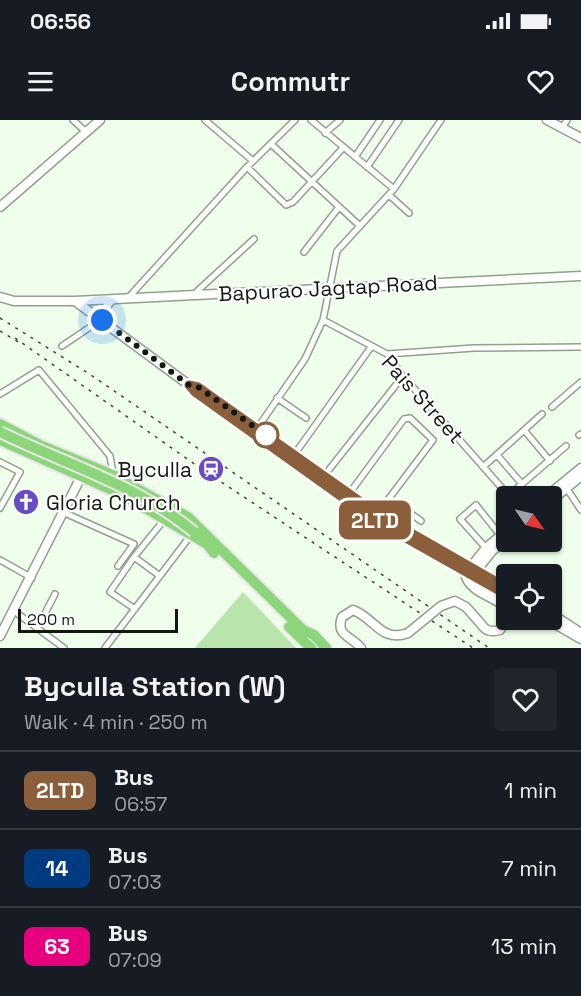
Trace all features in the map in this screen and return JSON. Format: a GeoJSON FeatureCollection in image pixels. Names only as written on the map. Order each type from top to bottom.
{"type":"FeatureCollection","features":[{"type":"Feature","properties":{"kind":"highway"},"geometry":{"type":"LineString","coordinates":[[0,424],[40,445],[113,476],[188,518],[310,643]]}},
{"type":"Feature","properties":{"kind":"highway"},"geometry":{"type":"LineString","coordinates":[[1,440],[126,490],[170,514],[207,544],[310,643]]}},
{"type":"Feature","properties":{"kind":"highway"},"geometry":{"type":"LineString","coordinates":[[1,440],[82,475],[193,534]]}},
{"type":"Feature","properties":{"kind":"highway"},"geometry":{"type":"LineString","coordinates":[[310,643],[314,635],[326,648]]}},
{"type":"Feature","properties":{"kind":"street"},"geometry":{"type":"LineString","coordinates":[[74,120],[86,132]]}},
{"type":"Feature","properties":{"kind":"street"},"geometry":{"type":"LineString","coordinates":[[0,207],[100,120]]}},
{"type":"Feature","properties":{"kind":"street"},"geometry":{"type":"LineString","coordinates":[[206,120],[253,161]]}},
{"type":"Feature","properties":{"kind":"street"},"geometry":{"type":"LineString","coordinates":[[128,298],[247,167],[296,120]]}},
{"type":"Feature","properties":{"kind":"street"},"geometry":{"type":"LineString","coordinates":[[310,120],[394,189]]}},
{"type":"Feature","properties":{"kind":"street"},"geometry":{"type":"LineString","coordinates":[[326,134],[340,120]]}},
{"type":"Feature","properties":{"kind":"street"},"geometry":{"type":"LineString","coordinates":[[355,157],[380,120]]}},
{"type":"Feature","properties":{"kind":"street"},"geometry":{"type":"LineString","coordinates":[[367,167],[399,120]]}},
{"type":"Feature","properties":{"kind":"street"},"geometry":{"type":"LineString","coordinates":[[256,431],[305,359],[323,320],[337,251],[394,189],[441,120]]}},
{"type":"Feature","properties":{"kind":"street"},"geometry":{"type":"LineString","coordinates":[[547,120],[565,124],[581,138]]}},
{"type":"Feature","properties":{"kind":"street"},"geometry":{"type":"LineString","coordinates":[[271,144],[360,226]]}},
{"type":"Feature","properties":{"kind":"street"},"geometry":{"type":"LineString","coordinates":[[247,167],[286,205],[343,148]]}},
{"type":"Feature","properties":{"kind":"street"},"geometry":{"type":"LineString","coordinates":[[389,195],[409,213]]}},
{"type":"Feature","properties":{"kind":"street"},"geometry":{"type":"LineString","coordinates":[[304,252],[339,207]]}},
{"type":"Feature","properties":{"kind":"street"},"geometry":{"type":"LineString","coordinates":[[193,295],[254,238]]}},
{"type":"Feature","properties":{"kind":"street","name":"Bapurao Jagtap Road"},"geometry":{"type":"LineString","coordinates":[[75,301],[581,276]]}},
{"type":"Feature","properties":{"kind":"street"},"geometry":{"type":"LineString","coordinates":[[0,297],[14,301],[75,301],[189,385],[198,387],[376,517],[406,530],[496,588]]}},
{"type":"Feature","properties":{"kind":"street"},"geometry":{"type":"LineString","coordinates":[[105,321],[104,312],[109,302],[115,299]]}},
{"type":"Feature","properties":{"kind":"street"},"geometry":{"type":"LineString","coordinates":[[0,302],[14,306],[75,301]]}},
{"type":"Feature","properties":{"kind":"street","name":"Pais Street"},"geometry":{"type":"LineString","coordinates":[[323,320],[387,354],[403,376],[500,486]]}},
{"type":"Feature","properties":{"kind":"street"},"geometry":{"type":"LineString","coordinates":[[62,345],[105,321]]}},
{"type":"Feature","properties":{"kind":"street"},"geometry":{"type":"LineString","coordinates":[[294,454],[371,347]]}},
{"type":"Feature","properties":{"kind":"street"},"geometry":{"type":"LineString","coordinates":[[387,354],[474,348],[581,347]]}},
{"type":"Feature","properties":{"kind":"street"},"geometry":{"type":"LineString","coordinates":[[0,393],[39,370],[110,456],[113,476]]}},
{"type":"Feature","properties":{"kind":"street"},"geometry":{"type":"LineString","coordinates":[[322,479],[403,376]]}},
{"type":"Feature","properties":{"kind":"street"},"geometry":{"type":"LineString","coordinates":[[552,407],[581,382]]}},
{"type":"Feature","properties":{"kind":"street"},"geometry":{"type":"LineString","coordinates":[[277,398],[306,418]]}},
{"type":"Feature","properties":{"kind":"street"},"geometry":{"type":"LineString","coordinates":[[483,467],[542,414]]}},
{"type":"Feature","properties":{"kind":"street"},"geometry":{"type":"LineString","coordinates":[[349,494],[404,419],[410,418],[433,440],[376,517]]}},
{"type":"Feature","properties":{"kind":"street"},"geometry":{"type":"LineString","coordinates":[[524,430],[550,461]]}},
{"type":"Feature","properties":{"kind":"street"},"geometry":{"type":"LineString","coordinates":[[256,431],[294,454],[322,479],[349,494],[356,503]]}},
{"type":"Feature","properties":{"kind":"street"},"geometry":{"type":"LineString","coordinates":[[497,454],[522,484],[566,446]]}},
{"type":"Feature","properties":{"kind":"street"},"geometry":{"type":"LineString","coordinates":[[0,462],[20,472],[0,508]]}},
{"type":"Feature","properties":{"kind":"street"},"geometry":{"type":"LineString","coordinates":[[0,636],[32,578],[88,464]]}},
{"type":"Feature","properties":{"kind":"street"},"geometry":{"type":"LineString","coordinates":[[562,489],[581,468]]}},
{"type":"Feature","properties":{"kind":"street"},"geometry":{"type":"LineString","coordinates":[[562,488],[581,476]]}},
{"type":"Feature","properties":{"kind":"street"},"geometry":{"type":"LineString","coordinates":[[565,486],[581,510]]}},
{"type":"Feature","properties":{"kind":"street"},"geometry":{"type":"LineString","coordinates":[[486,548],[460,519],[476,505],[496,526]]}},
{"type":"Feature","properties":{"kind":"street"},"geometry":{"type":"LineString","coordinates":[[65,513],[134,544],[118,566]]}},
{"type":"Feature","properties":{"kind":"street"},"geometry":{"type":"LineString","coordinates":[[135,609],[110,592],[134,556],[165,519]]}},
{"type":"Feature","properties":{"kind":"street"},"geometry":{"type":"LineString","coordinates":[[105,648],[193,534]]}},
{"type":"Feature","properties":{"kind":"street"},"geometry":{"type":"LineString","coordinates":[[496,541],[486,548],[470,571],[473,587],[480,594],[496,602]]}},
{"type":"Feature","properties":{"kind":"street"},"geometry":{"type":"LineString","coordinates":[[470,571],[496,544]]}},
{"type":"Feature","properties":{"kind":"street"},"geometry":{"type":"LineString","coordinates":[[134,556],[160,576]]}},
{"type":"Feature","properties":{"kind":"street"},"geometry":{"type":"LineString","coordinates":[[0,560],[32,578]]}},
{"type":"Feature","properties":{"kind":"street"},"geometry":{"type":"LineString","coordinates":[[470,571],[496,583]]}},
{"type":"Feature","properties":{"kind":"street"},"geometry":{"type":"LineString","coordinates":[[38,627],[55,594]]}},
{"type":"Feature","properties":{"kind":"street"},"geometry":{"type":"LineString","coordinates":[[360,648],[342,632],[340,624],[342,617],[353,610],[364,615],[384,634],[400,636],[408,633],[441,606],[454,600],[466,607],[489,631],[500,630]]}},
{"type":"Feature","properties":{"kind":"street"},"geometry":{"type":"LineString","coordinates":[[14,611],[64,648]]}},
{"type":"Feature","properties":{"kind":"street"},"geometry":{"type":"LineString","coordinates":[[562,623],[581,639]]}},
{"type":"Feature","properties":{"kind":"street"},"geometry":{"type":"LineString","coordinates":[[562,626],[581,633]]}},
{"type":"Feature","properties":{"kind":"green space"},"geometry":{"type":"Polygon","coordinates":[[[243,592],[296,648],[195,648],[243,592]]]}},
{"type":"Feature","properties":{"kind":"tunnel"},"geometry":{"type":"LineString","coordinates":[[409,525],[414,518]]}},
{"type":"Feature","properties":{"kind":"railway"},"geometry":{"type":"LineString","coordinates":[[0,318],[91,375],[489,648]]}},
{"type":"Feature","properties":{"kind":"railway"},"geometry":{"type":"LineString","coordinates":[[0,331],[20,343]]}},
{"type":"Feature","properties":{"kind":"railway"},"geometry":{"type":"LineString","coordinates":[[15,338],[203,470],[473,648]]}},
{"type":"Feature","properties":{"kind":"bus line","name":"2LTD"},"geometry":{"type":"LineString","coordinates":[[496,582],[378,514],[198,387],[189,385],[195,392],[374,520],[496,589]]}},
{"type":"Feature","properties":{"kind":"place","name":"Byculla"},"geometry":{"type":"Point","coordinates":[211,469]}},
{"type":"Feature","properties":{"kind":"place","name":"Gloria Church"},"geometry":{"type":"Point","coordinates":[26,502]}},
{"type":"Feature","properties":{"kind":"route"},"geometry":{"type":"LineString","coordinates":[[102,320],[189,385],[198,387],[266,435]]}}]}
